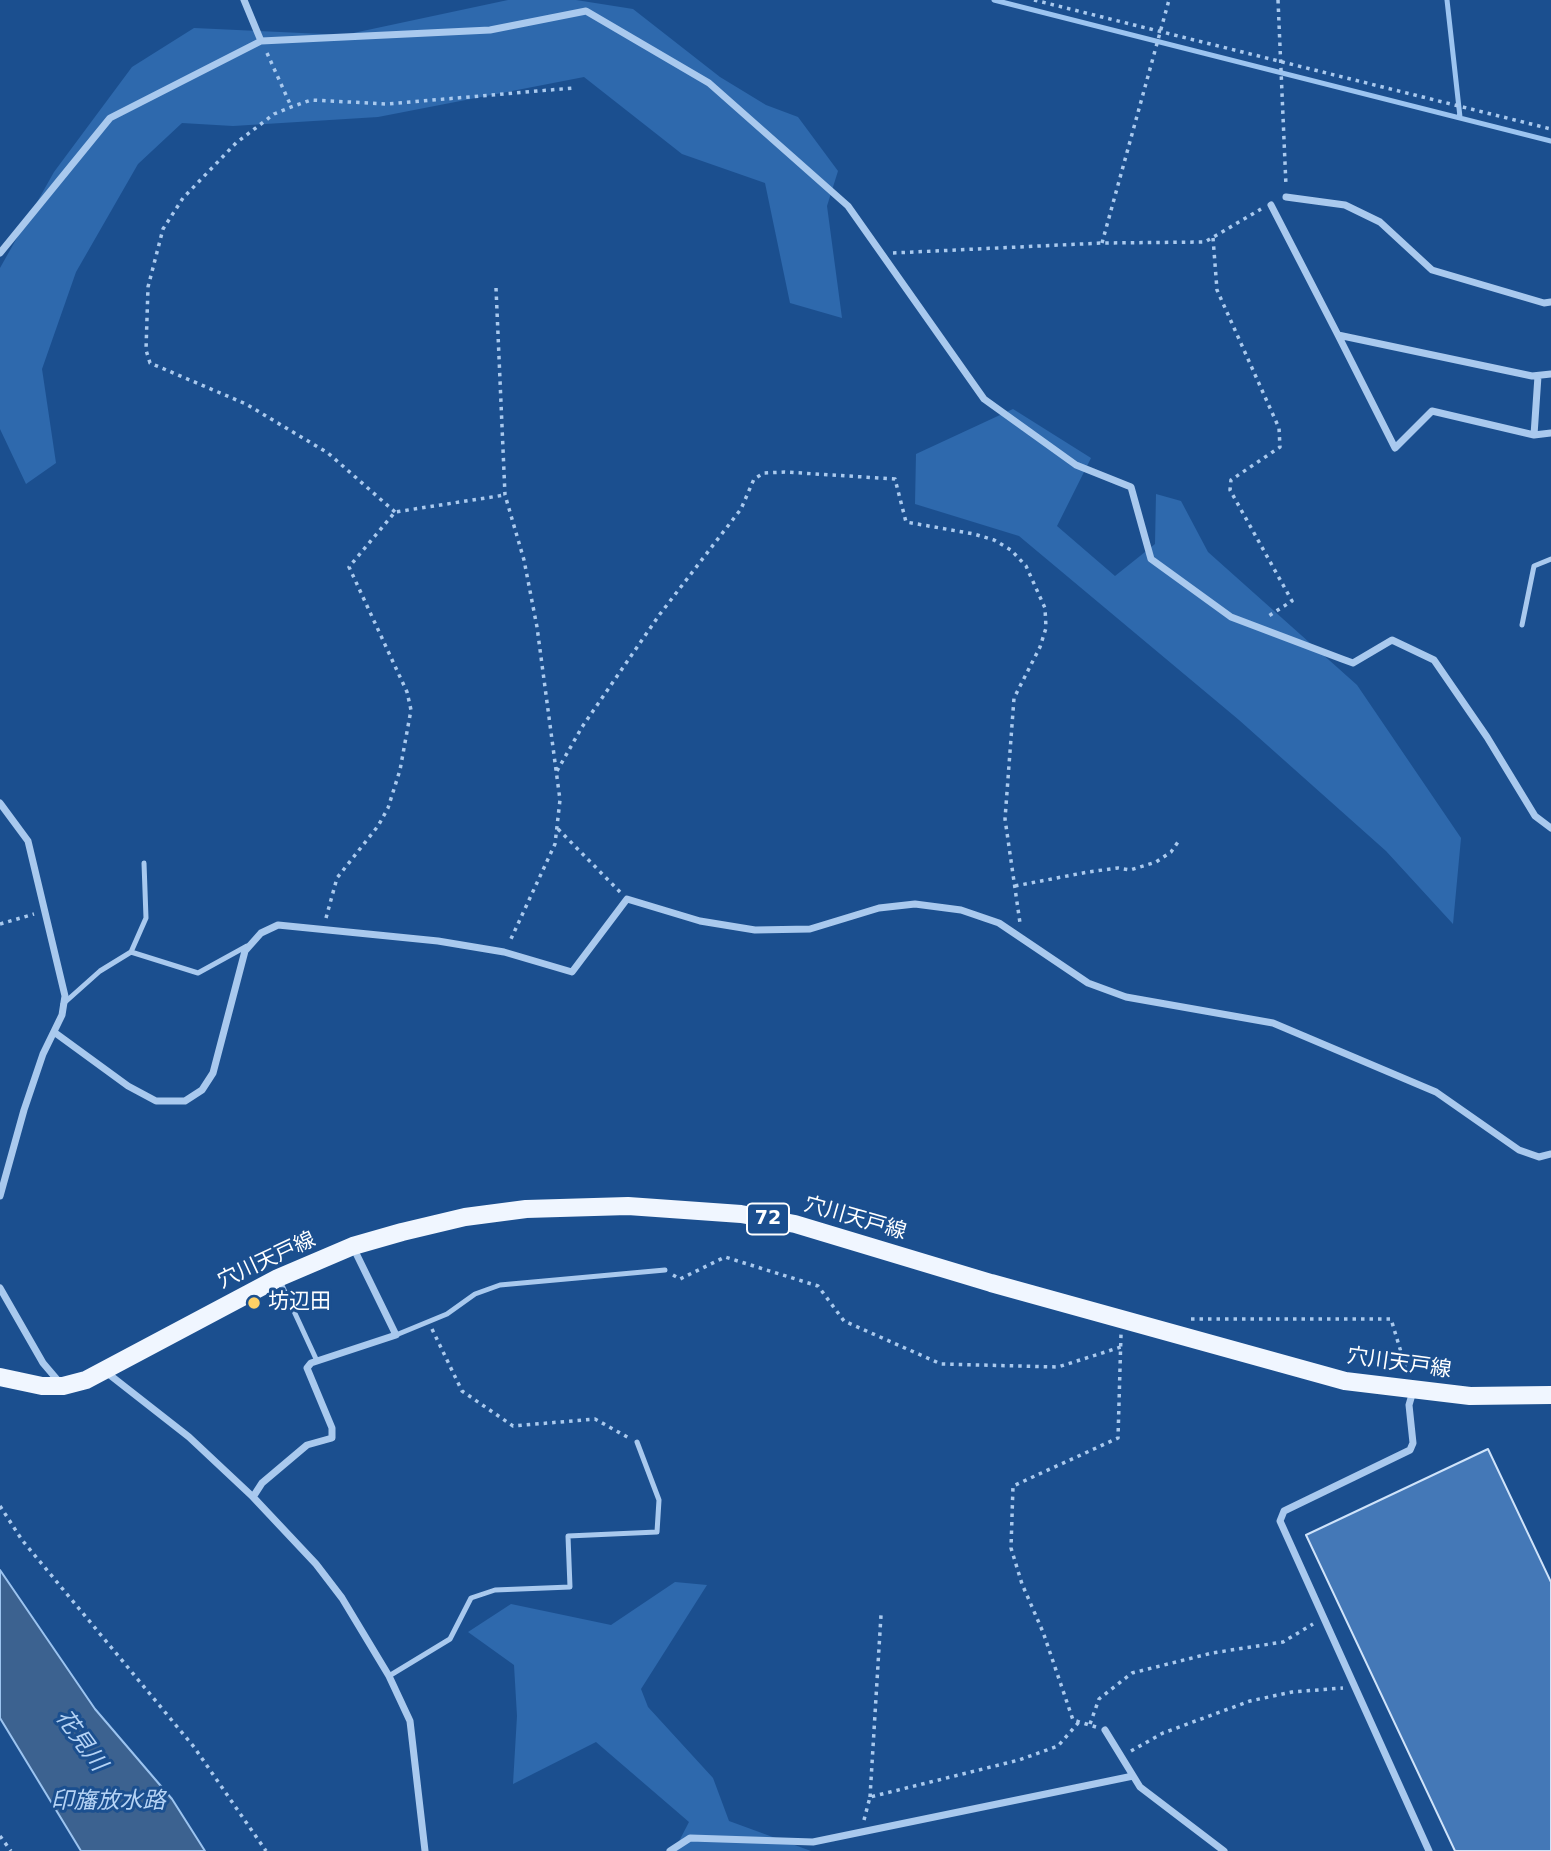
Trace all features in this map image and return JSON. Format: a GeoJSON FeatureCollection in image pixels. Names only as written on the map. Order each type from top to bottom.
{"type":"FeatureCollection","features":[{"type":"Feature","properties":{"kind":"main road","name":"穴川天戸線"},"geometry":{"type":"LineString","coordinates":[[0,1377],[42,1386],[63,1386],[106,1371],[278,1278],[353,1246],[465,1217],[526,1209],[628,1206],[741,1214],[830,1233],[991,1283],[1345,1381],[1470,1396],[1551,1395]]}},
{"type":"Feature","properties":{"kind":"street"},"geometry":{"type":"LineString","coordinates":[[244,0],[261,41]]}},
{"type":"Feature","properties":{"kind":"street"},"geometry":{"type":"LineString","coordinates":[[0,253],[110,118],[261,41],[490,30],[586,11],[709,83],[848,206],[884,253],[984,399],[1076,465],[1131,487],[1151,559],[1231,617],[1353,663],[1392,640],[1434,660],[1535,816],[1551,828]]}},
{"type":"Feature","properties":{"kind":"street"},"geometry":{"type":"LineString","coordinates":[[1286,197],[1345,205],[1380,222],[1432,270],[1544,303],[1551,302]]}},
{"type":"Feature","properties":{"kind":"street"},"geometry":{"type":"LineString","coordinates":[[1271,205],[1395,448],[1432,411],[1534,435],[1551,433]]}},
{"type":"Feature","properties":{"kind":"street"},"geometry":{"type":"LineString","coordinates":[[1338,335],[1538,376],[1551,374]]}},
{"type":"Feature","properties":{"kind":"street"},"geometry":{"type":"LineString","coordinates":[[1534,435],[1538,376]]}},
{"type":"Feature","properties":{"kind":"street"},"geometry":{"type":"LineString","coordinates":[[0,803],[28,841],[65,996],[24,1110],[0,1196]]}},
{"type":"Feature","properties":{"kind":"street"},"geometry":{"type":"LineString","coordinates":[[54,1032],[128,1086],[156,1101],[185,1101],[202,1090],[213,1073],[245,951],[261,933],[278,925],[438,941],[505,952],[572,972],[627,899],[700,921],[755,930],[810,929],[879,908],[915,904],[961,910],[999,923],[1088,983],[1125,997],[1273,1023],[1286,1028],[1436,1092],[1519,1150],[1539,1157],[1551,1154]]}},
{"type":"Feature","properties":{"kind":"street"},"geometry":{"type":"LineString","coordinates":[[253,1497],[262,1483],[307,1445],[332,1438],[332,1428],[307,1368],[317,1361],[396,1335],[353,1246]]}},
{"type":"Feature","properties":{"kind":"street"},"geometry":{"type":"LineString","coordinates":[[0,1288],[43,1363],[63,1386]]}},
{"type":"Feature","properties":{"kind":"street"},"geometry":{"type":"LineString","coordinates":[[106,1371],[189,1437],[253,1497],[316,1564],[342,1598],[389,1676],[410,1721],[425,1851]]}},
{"type":"Feature","properties":{"kind":"street"},"geometry":{"type":"LineString","coordinates":[[1413,1391],[1409,1405],[1413,1443],[1410,1450],[1280,1514],[1288,1539],[1429,1851]]}},
{"type":"Feature","properties":{"kind":"street"},"geometry":{"type":"LineString","coordinates":[[1105,1730],[1140,1787],[1224,1851]]}},
{"type":"Feature","properties":{"kind":"street"},"geometry":{"type":"LineString","coordinates":[[670,1851],[690,1838],[813,1842],[1133,1776]]}},
{"type":"Feature","properties":{"kind":"lane"},"geometry":{"type":"LineString","coordinates":[[1522,625],[1534,566],[1551,559]]}},
{"type":"Feature","properties":{"kind":"lane"},"geometry":{"type":"LineString","coordinates":[[63,1004],[100,971],[131,952],[146,918],[144,863]]}},
{"type":"Feature","properties":{"kind":"lane"},"geometry":{"type":"LineString","coordinates":[[131,952],[198,973],[251,945]]}},
{"type":"Feature","properties":{"kind":"lane"},"geometry":{"type":"LineString","coordinates":[[396,1335],[447,1314],[475,1294],[500,1285],[665,1270]]}},
{"type":"Feature","properties":{"kind":"lane"},"geometry":{"type":"LineString","coordinates":[[278,1278],[317,1361]]}},
{"type":"Feature","properties":{"kind":"lane"},"geometry":{"type":"LineString","coordinates":[[389,1676],[450,1639],[471,1598],[495,1590],[570,1587],[568,1536],[657,1532],[659,1500],[636,1442]]}},
{"type":"Feature","properties":{"kind":"path"},"geometry":{"type":"LineString","coordinates":[[1034,0],[1281,64],[1551,129]]}},
{"type":"Feature","properties":{"kind":"path"},"geometry":{"type":"LineString","coordinates":[[1102,243],[1169,0]]}},
{"type":"Feature","properties":{"kind":"path"},"geometry":{"type":"LineString","coordinates":[[1278,0],[1286,197]]}},
{"type":"Feature","properties":{"kind":"path"},"geometry":{"type":"LineString","coordinates":[[261,41],[292,107]]}},
{"type":"Feature","properties":{"kind":"path"},"geometry":{"type":"LineString","coordinates":[[394,512],[328,453],[246,404],[150,363],[146,351],[148,287],[163,229],[183,198],[236,143],[274,114],[311,100],[387,104],[573,88]]}},
{"type":"Feature","properties":{"kind":"path"},"geometry":{"type":"LineString","coordinates":[[884,253],[1102,243],[1205,242],[1271,205]]}},
{"type":"Feature","properties":{"kind":"path"},"geometry":{"type":"LineString","coordinates":[[1213,237],[1217,290],[1279,428],[1280,447],[1231,480],[1230,490],[1292,601],[1253,625]]}},
{"type":"Feature","properties":{"kind":"path"},"geometry":{"type":"LineString","coordinates":[[496,288],[505,495],[524,559],[537,627],[560,800],[558,829],[547,864],[505,952]]}},
{"type":"Feature","properties":{"kind":"path"},"geometry":{"type":"LineString","coordinates":[[557,771],[582,727],[660,614],[741,509],[754,479],[764,473],[785,472],[895,480],[906,522],[974,534],[994,540],[1011,550],[1026,566],[1045,608],[1046,628],[1040,647],[1014,698],[1005,819],[1023,939]]}},
{"type":"Feature","properties":{"kind":"path"},"geometry":{"type":"LineString","coordinates":[[322,930],[337,878],[378,826],[387,808],[410,724],[407,692],[349,567],[394,512],[505,495]]}},
{"type":"Feature","properties":{"kind":"path"},"geometry":{"type":"LineString","coordinates":[[558,829],[627,899]]}},
{"type":"Feature","properties":{"kind":"path"},"geometry":{"type":"LineString","coordinates":[[1015,886],[1088,872],[1118,868],[1130,870],[1156,862],[1171,852],[1178,842]]}},
{"type":"Feature","properties":{"kind":"path"},"geometry":{"type":"LineString","coordinates":[[0,924],[46,910]]}},
{"type":"Feature","properties":{"kind":"path"},"geometry":{"type":"LineString","coordinates":[[665,1270],[680,1279],[725,1257],[818,1286],[844,1321],[941,1364],[1058,1367],[1121,1347]]}},
{"type":"Feature","properties":{"kind":"path"},"geometry":{"type":"LineString","coordinates":[[1105,1730],[1073,1720],[1011,1548],[1013,1486],[1118,1438],[1122,1319]]}},
{"type":"Feature","properties":{"kind":"path"},"geometry":{"type":"LineString","coordinates":[[1187,1319],[1391,1319],[1413,1391]]}},
{"type":"Feature","properties":{"kind":"path"},"geometry":{"type":"LineString","coordinates":[[429,1322],[463,1391],[513,1426],[595,1419],[636,1442]]}},
{"type":"Feature","properties":{"kind":"path"},"geometry":{"type":"LineString","coordinates":[[0,1506],[22,1540],[194,1747],[266,1851]]}},
{"type":"Feature","properties":{"kind":"path"},"geometry":{"type":"LineString","coordinates":[[861,1831],[870,1797],[881,1615]]}},
{"type":"Feature","properties":{"kind":"path"},"geometry":{"type":"LineString","coordinates":[[1090,1725],[1099,1699],[1132,1673],[1212,1653],[1283,1642],[1324,1617]]}},
{"type":"Feature","properties":{"kind":"path"},"geometry":{"type":"LineString","coordinates":[[1122,1756],[1163,1733],[1250,1701],[1292,1692],[1356,1686]]}},
{"type":"Feature","properties":{"kind":"path"},"geometry":{"type":"LineString","coordinates":[[870,1797],[1019,1760],[1058,1746],[1079,1722]]}},
{"type":"Feature","properties":{"kind":"path"},"geometry":{"type":"LineString","coordinates":[[0,1836],[11,1851]]}},
{"type":"Feature","properties":{"kind":"shaded area"},"geometry":{"type":"Polygon","coordinates":[[[508,0],[576,0],[633,9],[720,77],[766,105],[798,117],[838,171],[827,206],[842,318],[790,303],[765,183],[682,154],[584,77],[378,117],[233,126],[182,123],[138,164],[76,272],[42,369],[56,463],[26,484],[0,429],[0,268],[54,172],[132,67],[194,28],[344,35],[508,0]]]}},
{"type":"Feature","properties":{"kind":"shaded area"},"geometry":{"type":"Polygon","coordinates":[[[1013,409],[1091,458],[1057,526],[1115,576],[1155,544],[1156,494],[1181,501],[1208,552],[1357,685],[1461,838],[1453,924],[1386,851],[1239,720],[1019,536],[915,504],[916,454],[1013,409]]]}},
{"type":"Feature","properties":{"kind":"shaded area"},"geometry":{"type":"Polygon","coordinates":[[[675,1582],[707,1585],[641,1689],[648,1707],[713,1778],[729,1821],[811,1851],[674,1851],[689,1822],[596,1742],[513,1784],[517,1716],[514,1665],[468,1632],[511,1604],[611,1625],[675,1582]]]}},
{"type":"Feature","properties":{"kind":"water","name":"印旛放水路"},"geometry":{"type":"Polygon","coordinates":[[[0,1570],[95,1709],[172,1799],[205,1851],[81,1851],[0,1718],[0,1570]]]}},
{"type":"Feature","properties":{"kind":"building"},"geometry":{"type":"Polygon","coordinates":[[[1488,1449],[1551,1582],[1551,1851],[1455,1851],[1306,1535],[1488,1449]]]}},
{"type":"Feature","properties":{"kind":"waterway"},"geometry":{"type":"LineString","coordinates":[[994,0],[1551,141]]}},
{"type":"Feature","properties":{"kind":"waterway"},"geometry":{"type":"LineString","coordinates":[[1447,0],[1460,117]]}},
{"type":"Feature","properties":{"kind":"place","name":"坊辺田"},"geometry":{"type":"Point","coordinates":[254,1303]}},
{"type":"Feature","properties":{"kind":"water label","name":"花見川"},"geometry":{"type":"Point","coordinates":[80,1741]}}]}
